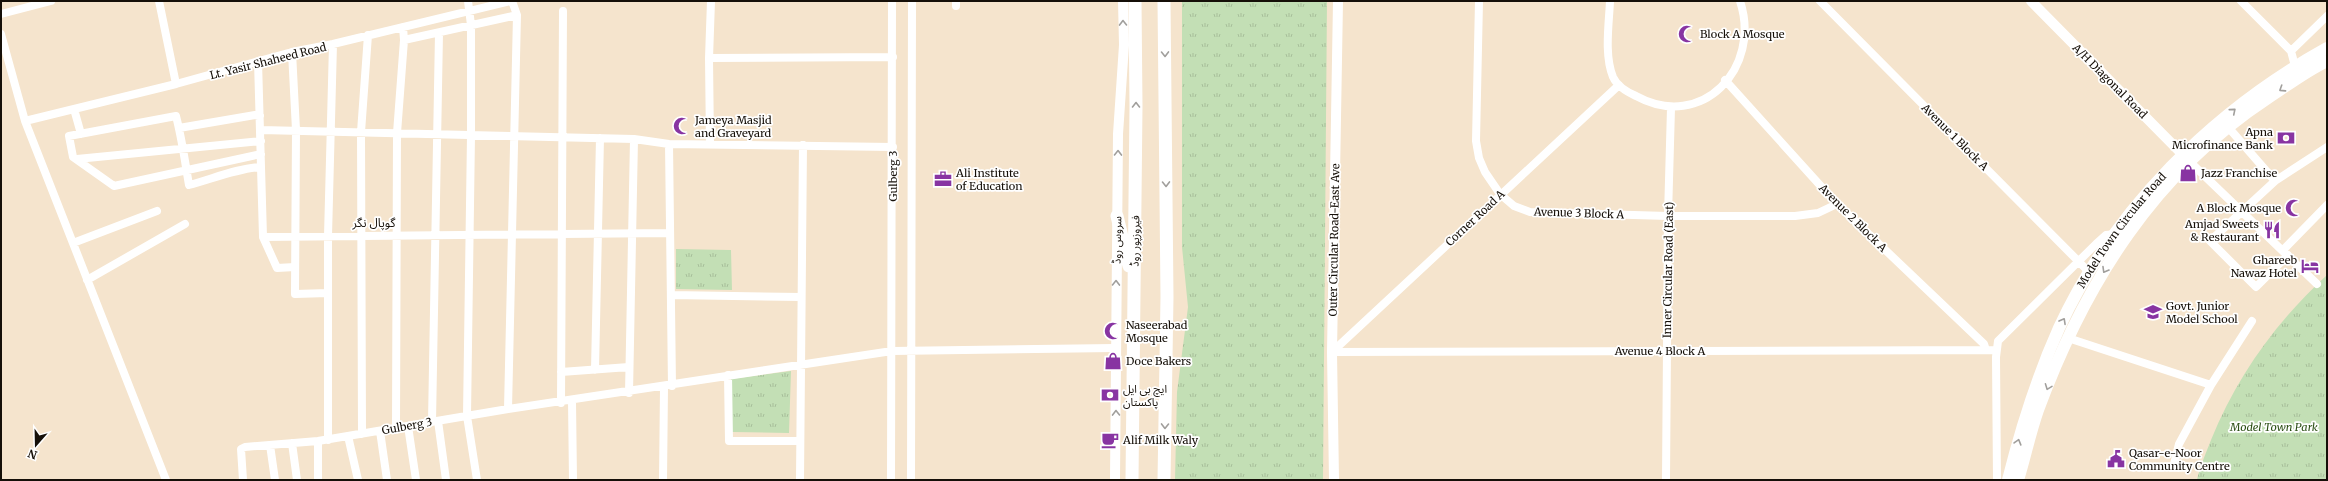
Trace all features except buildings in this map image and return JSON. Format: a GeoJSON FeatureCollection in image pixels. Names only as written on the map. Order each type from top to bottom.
{"type":"FeatureCollection","features":[{"type":"Feature","properties":{"kind":"main road","name":"فیروزپور روڈ"},"geometry":{"type":"LineString","coordinates":[[1132,480],[1135,1]]}},
{"type":"Feature","properties":{"kind":"main road"},"geometry":{"type":"LineString","coordinates":[[1164,1],[1167,290],[1164,480]]}},
{"type":"Feature","properties":{"kind":"main road","name":"Model Town Circular Road"},"geometry":{"type":"LineString","coordinates":[[2186,158],[2228,127],[2327,48]]}},
{"type":"Feature","properties":{"kind":"main road","name":"Model Town Circular Road"},"geometry":{"type":"LineString","coordinates":[[2018,480],[2038,411],[2068,338],[2119,237],[2138,203],[2248,99],[2296,72],[2327,61]]}},
{"type":"Feature","properties":{"kind":"main road"},"geometry":{"type":"LineString","coordinates":[[1117,216],[1134,285]]}},
{"type":"Feature","properties":{"kind":"main road","name":"Model Town Circular Road"},"geometry":{"type":"LineString","coordinates":[[2008,480],[2024,421],[2041,372],[2060,327],[2090,273],[2119,237]]}},
{"type":"Feature","properties":{"kind":"street"},"geometry":{"type":"LineString","coordinates":[[1,14],[51,1]]}},
{"type":"Feature","properties":{"kind":"street"},"geometry":{"type":"LineString","coordinates":[[159,1],[176,84]]}},
{"type":"Feature","properties":{"kind":"street"},"geometry":{"type":"LineString","coordinates":[[468,1],[471,25],[472,135],[467,416],[477,480]]}},
{"type":"Feature","properties":{"kind":"street"},"geometry":{"type":"LineString","coordinates":[[508,410],[517,15],[512,1]]}},
{"type":"Feature","properties":{"kind":"street","name":"Lt. Yasir Shaheed Road"},"geometry":{"type":"LineString","coordinates":[[25,122],[176,84],[292,52],[333,44],[512,1]]}},
{"type":"Feature","properties":{"kind":"street"},"geometry":{"type":"LineString","coordinates":[[710,144],[709,58],[711,1]]}},
{"type":"Feature","properties":{"kind":"street","name":"Gulberg 3"},"geometry":{"type":"LineString","coordinates":[[891,480],[893,147],[892,1]]}},
{"type":"Feature","properties":{"kind":"street"},"geometry":{"type":"LineString","coordinates":[[911,480],[912,1]]}},
{"type":"Feature","properties":{"kind":"street","name":"سروس روڈ"},"geometry":{"type":"LineString","coordinates":[[1115,480],[1118,134],[1124,45],[1123,1]]}},
{"type":"Feature","properties":{"kind":"street","name":"Outer Circular Road-East Ave"},"geometry":{"type":"LineString","coordinates":[[1334,480],[1332,352],[1338,1]]}},
{"type":"Feature","properties":{"kind":"street","name":"Avenue 3 Block A"},"geometry":{"type":"LineString","coordinates":[[1479,1],[1476,142],[1479,158],[1485,172],[1500,194],[1514,206],[1530,212],[1668,216],[1795,216],[1818,213],[1836,204]]}},
{"type":"Feature","properties":{"kind":"street"},"geometry":{"type":"LineString","coordinates":[[1610,1],[1610,66],[1613,77],[1619,85],[1640,99],[1671,108],[1694,104],[1706,98],[1725,80],[1739,63],[1744,48],[1746,21],[1740,1]]}},
{"type":"Feature","properties":{"kind":"street","name":"Avenue 1 Block A"},"geometry":{"type":"LineString","coordinates":[[1820,1],[2090,273]]}},
{"type":"Feature","properties":{"kind":"street","name":"A/H Diagonal Road"},"geometry":{"type":"LineString","coordinates":[[2031,1],[2186,158]]}},
{"type":"Feature","properties":{"kind":"street"},"geometry":{"type":"LineString","coordinates":[[2241,1],[2291,51],[2296,72]]}},
{"type":"Feature","properties":{"kind":"street"},"geometry":{"type":"LineString","coordinates":[[561,403],[563,11]]}},
{"type":"Feature","properties":{"kind":"street"},"geometry":{"type":"LineString","coordinates":[[404,40],[517,15]]}},
{"type":"Feature","properties":{"kind":"street"},"geometry":{"type":"LineString","coordinates":[[2291,51],[2327,16]]}},
{"type":"Feature","properties":{"kind":"street"},"geometry":{"type":"LineString","coordinates":[[396,428],[397,133],[404,40],[403,27]]}},
{"type":"Feature","properties":{"kind":"street"},"geometry":{"type":"LineString","coordinates":[[439,33],[435,422],[446,480]]}},
{"type":"Feature","properties":{"kind":"street"},"geometry":{"type":"LineString","coordinates":[[1,34],[25,122],[166,480]]}},
{"type":"Feature","properties":{"kind":"street"},"geometry":{"type":"LineString","coordinates":[[362,434],[361,132],[368,35]]}},
{"type":"Feature","properties":{"kind":"street"},"geometry":{"type":"LineString","coordinates":[[328,440],[328,236],[333,44]]}},
{"type":"Feature","properties":{"kind":"street"},"geometry":{"type":"LineString","coordinates":[[292,52],[296,130],[295,294],[328,293]]}},
{"type":"Feature","properties":{"kind":"street"},"geometry":{"type":"LineString","coordinates":[[709,58],[893,57]]}},
{"type":"Feature","properties":{"kind":"street"},"geometry":{"type":"LineString","coordinates":[[258,61],[263,237],[277,268],[295,267]]}},
{"type":"Feature","properties":{"kind":"street","name":"Avenue 2 Block A"},"geometry":{"type":"LineString","coordinates":[[1725,80],[1836,204],[1984,344],[1986,350]]}},
{"type":"Feature","properties":{"kind":"street","name":"Corner Road A"},"geometry":{"type":"LineString","coordinates":[[1332,352],[1500,194],[1619,85]]}},
{"type":"Feature","properties":{"kind":"street","name":"Inner Circular Road (East)"},"geometry":{"type":"LineString","coordinates":[[1666,480],[1668,216],[1671,108]]}},
{"type":"Feature","properties":{"kind":"street"},"geometry":{"type":"LineString","coordinates":[[74,109],[81,134]]}},
{"type":"Feature","properties":{"kind":"street"},"geometry":{"type":"LineString","coordinates":[[179,128],[255,115],[260,116]]}},
{"type":"Feature","properties":{"kind":"street"},"geometry":{"type":"LineString","coordinates":[[261,154],[187,172],[114,186],[74,157],[69,136],[176,116],[179,128],[182,147],[187,172],[189,185],[226,176],[248,168],[261,167]]}},
{"type":"Feature","properties":{"kind":"street"},"geometry":{"type":"LineString","coordinates":[[2228,127],[2275,181]]}},
{"type":"Feature","properties":{"kind":"street"},"geometry":{"type":"LineString","coordinates":[[261,130],[600,138],[669,144],[893,147]]}},
{"type":"Feature","properties":{"kind":"street"},"geometry":{"type":"LineString","coordinates":[[594,370],[600,138]]}},
{"type":"Feature","properties":{"kind":"street"},"geometry":{"type":"LineString","coordinates":[[629,393],[634,140]]}},
{"type":"Feature","properties":{"kind":"street"},"geometry":{"type":"LineString","coordinates":[[76,159],[182,147],[261,141]]}},
{"type":"Feature","properties":{"kind":"street"},"geometry":{"type":"LineString","coordinates":[[663,480],[671,295],[669,144]]}},
{"type":"Feature","properties":{"kind":"street"},"geometry":{"type":"LineString","coordinates":[[800,480],[803,145]]}},
{"type":"Feature","properties":{"kind":"street"},"geometry":{"type":"LineString","coordinates":[[2326,150],[2275,181],[2210,241],[2256,287],[2327,205]]}},
{"type":"Feature","properties":{"kind":"street"},"geometry":{"type":"LineString","coordinates":[[2186,158],[2243,211],[2317,284]]}},
{"type":"Feature","properties":{"kind":"street"},"geometry":{"type":"LineString","coordinates":[[73,243],[158,211]]}},
{"type":"Feature","properties":{"kind":"street"},"geometry":{"type":"LineString","coordinates":[[87,280],[185,224]]}},
{"type":"Feature","properties":{"kind":"street"},"geometry":{"type":"LineString","coordinates":[[263,237],[670,233]]}},
{"type":"Feature","properties":{"kind":"street"},"geometry":{"type":"LineString","coordinates":[[1998,480],[1996,350],[2000,337],[2106,235],[2119,237]]}},
{"type":"Feature","properties":{"kind":"street"},"geometry":{"type":"LineString","coordinates":[[671,295],[801,297]]}},
{"type":"Feature","properties":{"kind":"street"},"geometry":{"type":"LineString","coordinates":[[2174,464],[2180,444],[2211,385],[2252,321]]}},
{"type":"Feature","properties":{"kind":"street"},"geometry":{"type":"LineString","coordinates":[[2068,338],[2211,385]]}},
{"type":"Feature","properties":{"kind":"street"},"geometry":{"type":"LineString","coordinates":[[892,351],[1115,348]]}},
{"type":"Feature","properties":{"kind":"street","name":"Avenue 4 Block A"},"geometry":{"type":"LineString","coordinates":[[1332,352],[1982,352],[1986,350],[1996,350]]}},
{"type":"Feature","properties":{"kind":"street","name":"Gulberg 3"},"geometry":{"type":"LineString","coordinates":[[242,480],[241,449],[328,440],[467,416],[629,393],[728,375],[892,351]]}},
{"type":"Feature","properties":{"kind":"street"},"geometry":{"type":"LineString","coordinates":[[561,372],[630,367]]}},
{"type":"Feature","properties":{"kind":"street"},"geometry":{"type":"LineString","coordinates":[[728,375],[729,441],[800,441]]}},
{"type":"Feature","properties":{"kind":"street"},"geometry":{"type":"LineString","coordinates":[[572,401],[573,480]]}},
{"type":"Feature","properties":{"kind":"street"},"geometry":{"type":"LineString","coordinates":[[408,426],[416,480]]}},
{"type":"Feature","properties":{"kind":"street"},"geometry":{"type":"LineString","coordinates":[[380,431],[387,480]]}},
{"type":"Feature","properties":{"kind":"street"},"geometry":{"type":"LineString","coordinates":[[348,436],[358,480]]}},
{"type":"Feature","properties":{"kind":"street"},"geometry":{"type":"LineString","coordinates":[[318,441],[318,480]]}},
{"type":"Feature","properties":{"kind":"street"},"geometry":{"type":"LineString","coordinates":[[292,443],[297,480]]}},
{"type":"Feature","properties":{"kind":"street"},"geometry":{"type":"LineString","coordinates":[[270,445],[275,480]]}},
{"type":"Feature","properties":{"kind":"green space"},"geometry":{"type":"Polygon","coordinates":[[[1182,1],[1327,1],[1323,480],[1175,480],[1177,392],[1188,307],[1182,247],[1182,1]]]}},
{"type":"Feature","properties":{"kind":"green space"},"geometry":{"type":"Polygon","coordinates":[[[676,249],[731,250],[732,290],[676,289],[676,249]]]}},
{"type":"Feature","properties":{"kind":"green space","name":"Model Town Park"},"geometry":{"type":"Polygon","coordinates":[[[2327,275],[2327,480],[2197,480],[2203,460],[2221,416],[2246,372],[2275,331],[2308,293],[2327,275]]]}},
{"type":"Feature","properties":{"kind":"green space"},"geometry":{"type":"Polygon","coordinates":[[[791,371],[789,433],[732,432],[731,379],[791,371]]]}},
{"type":"Feature","properties":{"kind":"place","name":"Block A Mosque"},"geometry":{"type":"Point","coordinates":[1687,34]}},
{"type":"Feature","properties":{"kind":"place","name":"Jameya Masjid and Graveyard"},"geometry":{"type":"Point","coordinates":[682,126]}},
{"type":"Feature","properties":{"kind":"place","name":"Apna Microfinance Bank"},"geometry":{"type":"Point","coordinates":[2286,138]}},
{"type":"Feature","properties":{"kind":"place","name":"Jazz Franchise"},"geometry":{"type":"Point","coordinates":[2188,173]}},
{"type":"Feature","properties":{"kind":"place","name":"Ali Institute of Education"},"geometry":{"type":"Point","coordinates":[943,179]}},
{"type":"Feature","properties":{"kind":"place","name":"A Block Mosque"},"geometry":{"type":"Point","coordinates":[2294,208]}},
{"type":"Feature","properties":{"kind":"place","name":"Amjad Sweets & Restaurant"},"geometry":{"type":"Point","coordinates":[2272,230]}},
{"type":"Feature","properties":{"kind":"place","name":"Ghareeb Nawaz Hotel"},"geometry":{"type":"Point","coordinates":[2310,266]}},
{"type":"Feature","properties":{"kind":"place","name":"Govt. Junior Model School"},"geometry":{"type":"Point","coordinates":[2153,312]}},
{"type":"Feature","properties":{"kind":"place","name":"Naseerabad Mosque"},"geometry":{"type":"Point","coordinates":[1113,331]}},
{"type":"Feature","properties":{"kind":"place","name":"Doce Bakers"},"geometry":{"type":"Point","coordinates":[1113,361]}},
{"type":"Feature","properties":{"kind":"place","name":"ایچ بی ایل پاکستان"},"geometry":{"type":"Point","coordinates":[1110,395]}},
{"type":"Feature","properties":{"kind":"place","name":"Alif Milk Waly"},"geometry":{"type":"Point","coordinates":[1110,440]}},
{"type":"Feature","properties":{"kind":"place","name":"Qasar-e-Noor Community Centre"},"geometry":{"type":"Point","coordinates":[2116,459]}},
{"type":"Feature","properties":{"kind":"district","name":"گوپال نگر"},"geometry":{"type":"Point","coordinates":[374,223]}}]}
